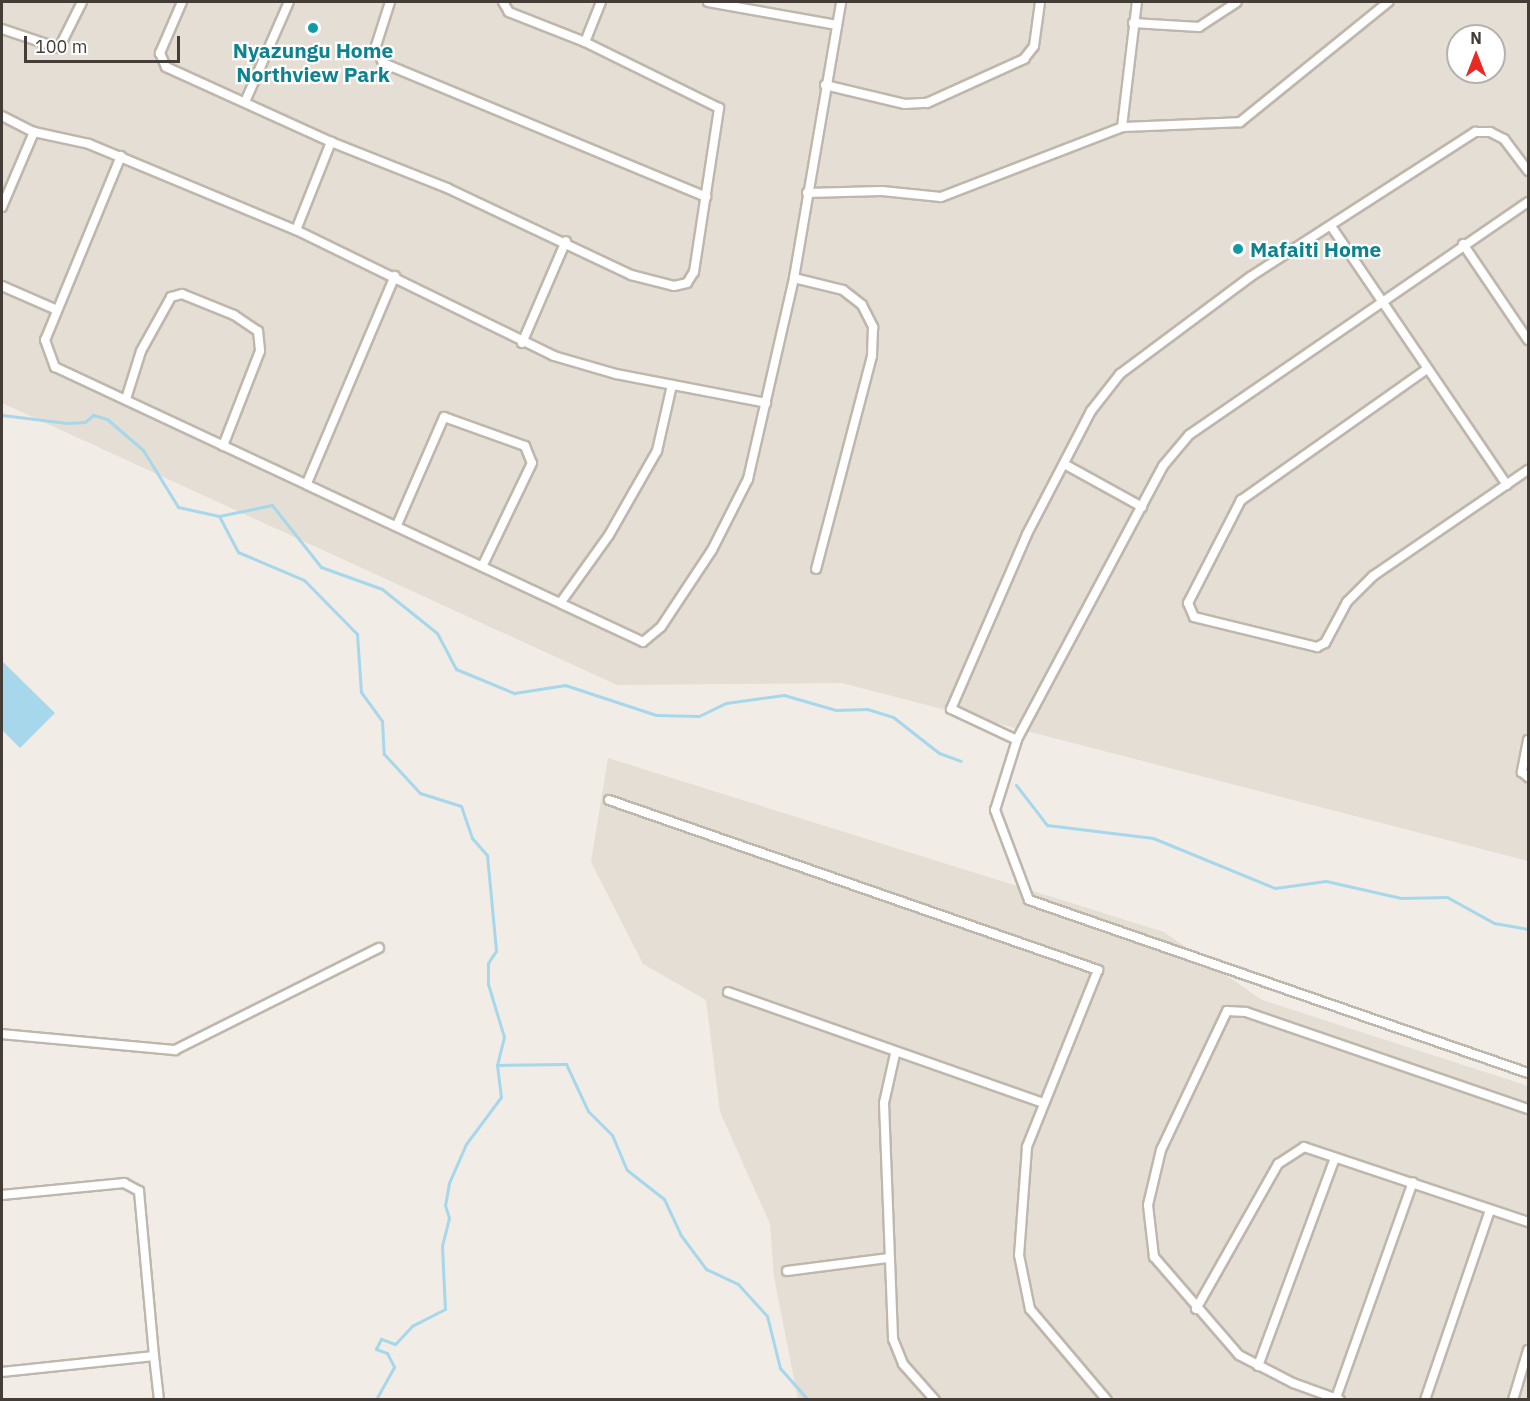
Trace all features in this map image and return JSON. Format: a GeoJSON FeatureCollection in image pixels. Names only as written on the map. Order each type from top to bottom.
{"type":"FeatureCollection","features":[{"type":"Feature","properties":{"kind":"street"},"geometry":{"type":"LineString","coordinates":[[2,29],[59,48],[82,2]]}},
{"type":"Feature","properties":{"kind":"street"},"geometry":{"type":"LineString","coordinates":[[182,2],[160,53],[161,63],[331,142],[566,241],[631,275],[683,285],[694,272],[719,108],[585,42],[509,12],[503,2]]}},
{"type":"Feature","properties":{"kind":"street"},"geometry":{"type":"LineString","coordinates":[[245,102],[289,2]]}},
{"type":"Feature","properties":{"kind":"street"},"geometry":{"type":"LineString","coordinates":[[390,2],[376,46],[383,63],[706,197]]}},
{"type":"Feature","properties":{"kind":"street"},"geometry":{"type":"LineString","coordinates":[[585,42],[601,2]]}},
{"type":"Feature","properties":{"kind":"street"},"geometry":{"type":"LineString","coordinates":[[708,2],[837,25]]}},
{"type":"Feature","properties":{"kind":"street"},"geometry":{"type":"LineString","coordinates":[[121,156],[45,340],[55,367],[483,565],[643,642],[661,627],[740,498],[766,403],[794,278],[825,85],[841,2]]}},
{"type":"Feature","properties":{"kind":"street"},"geometry":{"type":"LineString","coordinates":[[825,85],[905,104],[927,103],[1024,59],[1034,46],[1040,2]]}},
{"type":"Feature","properties":{"kind":"street"},"geometry":{"type":"LineString","coordinates":[[1122,127],[1137,2]]}},
{"type":"Feature","properties":{"kind":"street"},"geometry":{"type":"LineString","coordinates":[[1133,23],[1199,27],[1237,2]]}},
{"type":"Feature","properties":{"kind":"street"},"geometry":{"type":"LineString","coordinates":[[807,193],[882,191],[941,197],[1122,127],[1240,122],[1388,2]]}},
{"type":"Feature","properties":{"kind":"street"},"geometry":{"type":"LineString","coordinates":[[2,116],[34,132],[121,156],[296,230],[395,276],[522,343],[591,369],[766,403]]}},
{"type":"Feature","properties":{"kind":"street"},"geometry":{"type":"LineString","coordinates":[[2,207],[34,132]]}},
{"type":"Feature","properties":{"kind":"street"},"geometry":{"type":"LineString","coordinates":[[1017,740],[951,709],[1027,534],[1065,465],[1091,411],[1120,374],[1250,277],[1475,132],[1490,132],[1504,139],[1528,171]]}},
{"type":"Feature","properties":{"kind":"street"},"geometry":{"type":"LineString","coordinates":[[296,230],[331,142]]}},
{"type":"Feature","properties":{"kind":"street"},"geometry":{"type":"LineString","coordinates":[[1528,202],[1462,244],[1189,435],[1163,466],[1017,740],[995,810],[1029,900],[1528,1073]]}},
{"type":"Feature","properties":{"kind":"street"},"geometry":{"type":"LineString","coordinates":[[1331,226],[1507,485]]}},
{"type":"Feature","properties":{"kind":"street"},"geometry":{"type":"LineString","coordinates":[[522,343],[566,241]]}},
{"type":"Feature","properties":{"kind":"street"},"geometry":{"type":"LineString","coordinates":[[1462,244],[1528,340]]}},
{"type":"Feature","properties":{"kind":"street"},"geometry":{"type":"LineString","coordinates":[[307,483],[395,276]]}},
{"type":"Feature","properties":{"kind":"street"},"geometry":{"type":"LineString","coordinates":[[794,278],[843,290],[862,305],[873,327],[872,356],[816,569]]}},
{"type":"Feature","properties":{"kind":"street"},"geometry":{"type":"LineString","coordinates":[[2,286],[57,310]]}},
{"type":"Feature","properties":{"kind":"street"},"geometry":{"type":"LineString","coordinates":[[126,399],[141,351],[171,297],[182,294],[234,315],[258,331],[260,351],[223,446]]}},
{"type":"Feature","properties":{"kind":"street"},"geometry":{"type":"LineString","coordinates":[[1427,369],[1241,500],[1188,603],[1190,611],[1200,622],[1317,647],[1325,643],[1347,602],[1373,576],[1528,470]]}},
{"type":"Feature","properties":{"kind":"street"},"geometry":{"type":"LineString","coordinates":[[561,602],[609,535],[657,451],[672,385]]}},
{"type":"Feature","properties":{"kind":"street"},"geometry":{"type":"LineString","coordinates":[[397,525],[444,417],[525,446],[532,464],[483,565]]}},
{"type":"Feature","properties":{"kind":"street"},"geometry":{"type":"LineString","coordinates":[[1065,465],[1142,507]]}},
{"type":"Feature","properties":{"kind":"street"},"geometry":{"type":"LineString","coordinates":[[1528,740],[1522,772],[1528,777]]}},
{"type":"Feature","properties":{"kind":"street"},"geometry":{"type":"LineString","coordinates":[[609,800],[1098,970],[1041,1102],[1021,1186],[1023,1287],[1042,1328],[1107,1400]]}},
{"type":"Feature","properties":{"kind":"street"},"geometry":{"type":"LineString","coordinates":[[2,1034],[176,1050],[379,948]]}},
{"type":"Feature","properties":{"kind":"street"},"geometry":{"type":"LineString","coordinates":[[728,992],[895,1054],[1041,1102]]}},
{"type":"Feature","properties":{"kind":"street"},"geometry":{"type":"LineString","coordinates":[[1413,1182],[1333,1398],[1258,1366],[1239,1355],[1196,1310],[1154,1257],[1148,1205],[1161,1150],[1227,1011],[1246,1012],[1528,1110]]}},
{"type":"Feature","properties":{"kind":"street"},"geometry":{"type":"LineString","coordinates":[[895,1054],[884,1103],[889,1258],[896,1350],[935,1400]]}},
{"type":"Feature","properties":{"kind":"street"},"geometry":{"type":"LineString","coordinates":[[1196,1310],[1278,1164],[1304,1147],[1528,1222]]}},
{"type":"Feature","properties":{"kind":"street"},"geometry":{"type":"LineString","coordinates":[[1258,1366],[1335,1158]]}},
{"type":"Feature","properties":{"kind":"street"},"geometry":{"type":"LineString","coordinates":[[2,1195],[124,1183],[139,1191],[159,1400]]}},
{"type":"Feature","properties":{"kind":"street"},"geometry":{"type":"LineString","coordinates":[[1425,1400],[1490,1210]]}},
{"type":"Feature","properties":{"kind":"street"},"geometry":{"type":"LineString","coordinates":[[787,1271],[889,1258]]}},
{"type":"Feature","properties":{"kind":"street"},"geometry":{"type":"LineString","coordinates":[[1514,1400],[1528,1350]]}},
{"type":"Feature","properties":{"kind":"street"},"geometry":{"type":"LineString","coordinates":[[2,1372],[154,1356]]}},
{"type":"Feature","properties":{"kind":"shaded area"},"geometry":{"type":"Polygon","coordinates":[[[2,2],[1528,2],[1528,861],[842,683],[617,685],[2,403],[2,2]]]}},
{"type":"Feature","properties":{"kind":"shaded area"},"geometry":{"type":"Polygon","coordinates":[[[608,758],[1164,932],[1262,1000],[1528,1086],[1528,1399],[798,1399],[774,1277],[770,1224],[720,1112],[706,1000],[643,964],[591,862],[608,758]]]}},
{"type":"Feature","properties":{"kind":"water"},"geometry":{"type":"Polygon","coordinates":[[[2,661],[55,713],[20,748],[2,730],[2,661]]]}},
{"type":"Feature","properties":{"kind":"waterway"},"geometry":{"type":"LineString","coordinates":[[2,415],[67,423],[85,422],[93,415],[107,419],[143,450],[178,507],[219,516],[238,552],[304,580],[357,634],[361,692],[382,721],[384,754],[420,793],[461,806],[472,838],[487,855],[496,951],[488,963],[488,984],[504,1037],[497,1065],[501,1097],[466,1144],[449,1183],[445,1205],[449,1218],[442,1246],[445,1309],[412,1326],[395,1344],[381,1339],[376,1349],[387,1353],[394,1367],[376,1400]]}},
{"type":"Feature","properties":{"kind":"waterway"},"geometry":{"type":"LineString","coordinates":[[219,516],[272,505],[321,567],[382,589],[437,633],[456,669],[514,693],[565,685],[656,715],[699,716],[726,703],[784,695],[836,710],[867,709],[893,717],[939,753],[961,761]]}},
{"type":"Feature","properties":{"kind":"waterway"},"geometry":{"type":"LineString","coordinates":[[1016,785],[1047,825],[1153,838],[1275,888],[1326,881],[1401,898],[1447,897],[1494,923],[1528,929]]}},
{"type":"Feature","properties":{"kind":"waterway"},"geometry":{"type":"LineString","coordinates":[[497,1065],[566,1064],[588,1111],[612,1135],[627,1170],[664,1199],[680,1234],[706,1269],[738,1284],[767,1316],[780,1368],[808,1400]]}},
{"type":"Feature","properties":{"kind":"place","name":"Nyazungu Home Northview Park"},"geometry":{"type":"Point","coordinates":[313,28]}},
{"type":"Feature","properties":{"kind":"place","name":"Mafaiti Home"},"geometry":{"type":"Point","coordinates":[1238,249]}}]}
